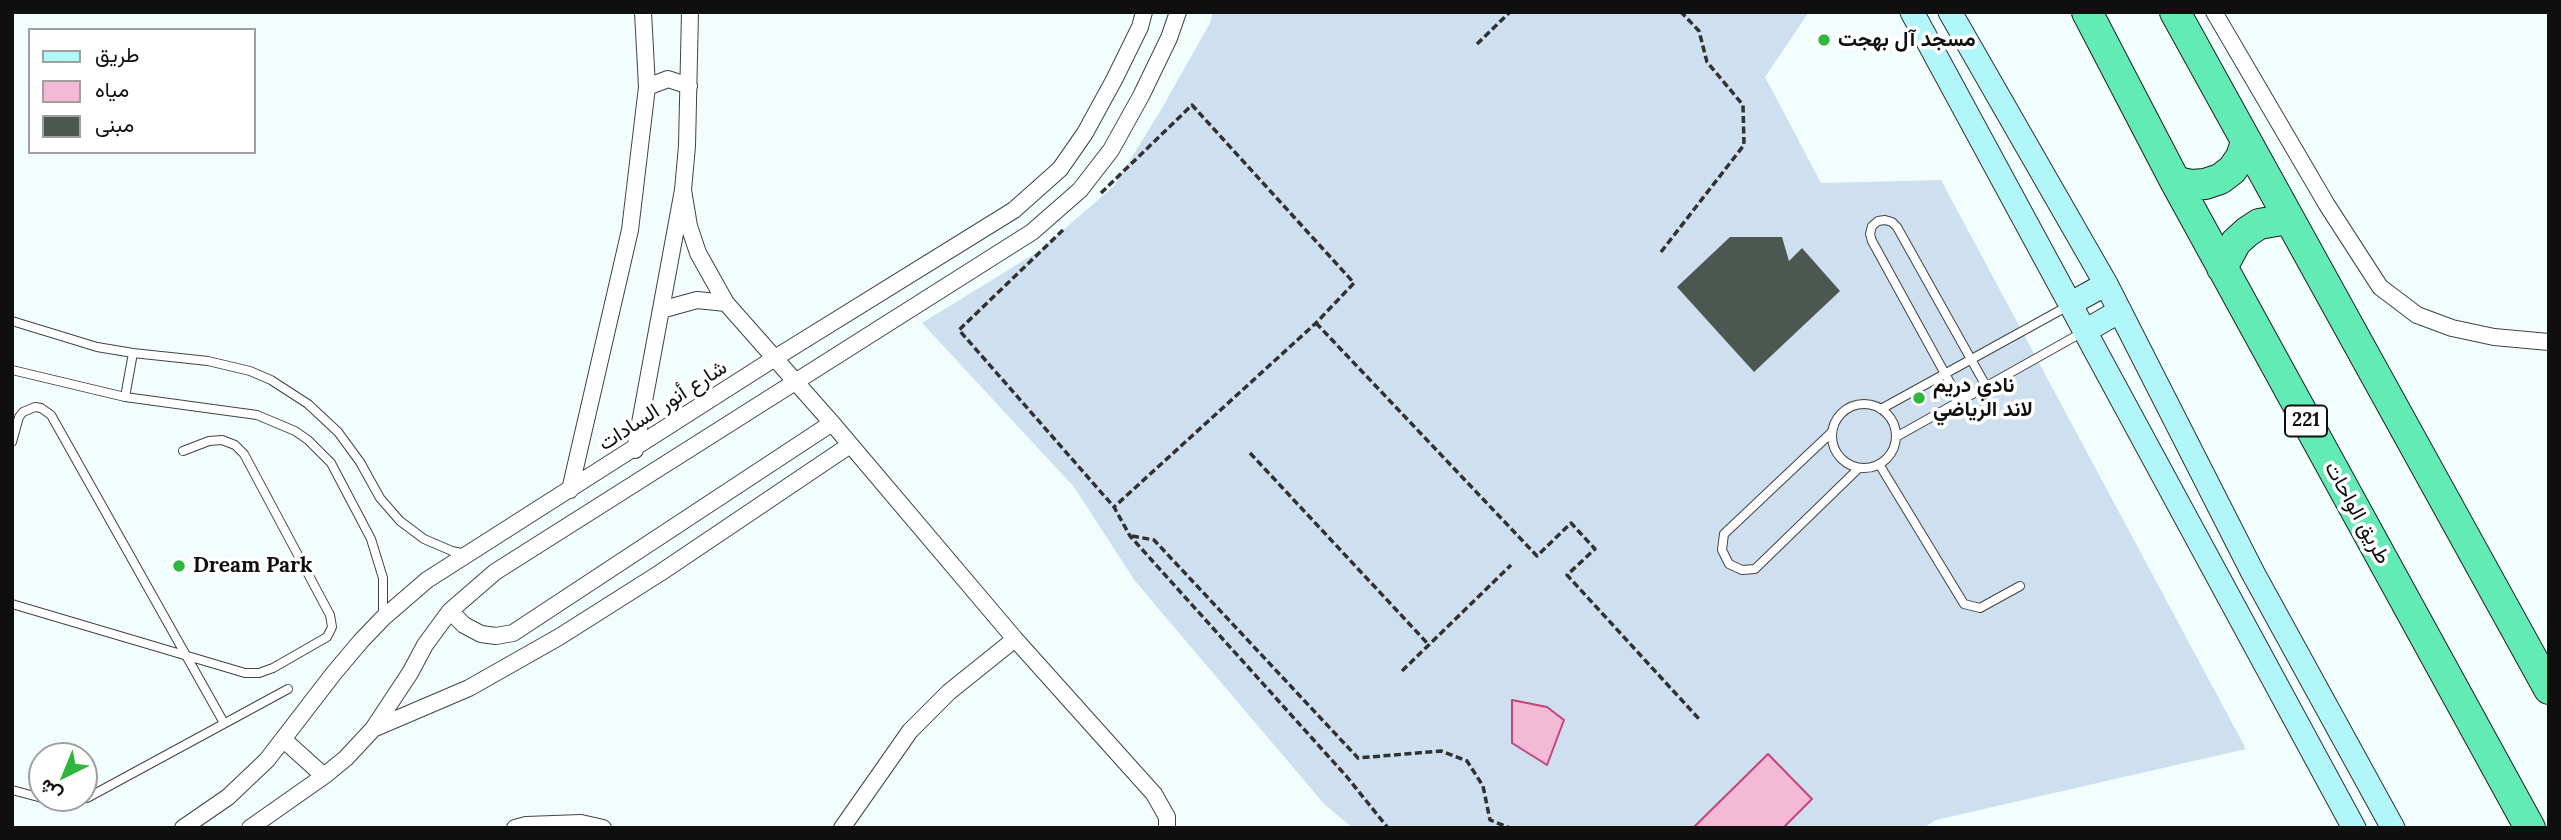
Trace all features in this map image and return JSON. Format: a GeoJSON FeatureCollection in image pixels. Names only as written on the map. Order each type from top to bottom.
{"type":"FeatureCollection","features":[{"type":"Feature","properties":{"kind":"highway","name":"طريق الواحات"},"geometry":{"type":"LineString","coordinates":[[2087,12],[2222,268],[2530,828]]}},
{"type":"Feature","properties":{"kind":"highway"},"geometry":{"type":"LineString","coordinates":[[2175,12],[2549,689]]}},
{"type":"Feature","properties":{"kind":"highway"},"geometry":{"type":"LineString","coordinates":[[2175,181],[2197,185],[2220,179],[2232,170],[2241,157],[2246,142]]}},
{"type":"Feature","properties":{"kind":"highway"},"geometry":{"type":"LineString","coordinates":[[2222,268],[2228,254],[2247,232],[2274,220],[2288,219]]}},
{"type":"Feature","properties":{"kind":"street"},"geometry":{"type":"LineString","coordinates":[[570,490],[630,230],[647,87],[643,12]]}},
{"type":"Feature","properties":{"kind":"street"},"geometry":{"type":"LineString","coordinates":[[635,450],[683,190],[687,146],[690,12]]}},
{"type":"Feature","properties":{"kind":"street","name":"شارع أنور السادات"},"geometry":{"type":"LineString","coordinates":[[183,828],[248,779],[284,740],[334,673],[383,618],[427,580],[635,450],[775,358],[1014,210],[1060,169],[1086,133],[1115,80],[1140,27],[1144,12]]}},
{"type":"Feature","properties":{"kind":"street"},"geometry":{"type":"LineString","coordinates":[[250,828],[346,758],[373,729],[425,645],[450,611],[495,572],[1032,232],[1080,190],[1111,150],[1169,38],[1178,12]]}},
{"type":"Feature","properties":{"kind":"street"},"geometry":{"type":"LineString","coordinates":[[1912,12],[2354,828]]}},
{"type":"Feature","properties":{"kind":"street"},"geometry":{"type":"LineString","coordinates":[[1950,12],[2106,284],[2253,573],[2393,828]]}},
{"type":"Feature","properties":{"kind":"street"},"geometry":{"type":"LineString","coordinates":[[2214,12],[2327,205],[2380,287],[2417,314],[2452,328],[2494,337],[2549,342]]}},
{"type":"Feature","properties":{"kind":"street"},"geometry":{"type":"LineString","coordinates":[[647,87],[668,79],[689,86]]}},
{"type":"Feature","properties":{"kind":"street"},"geometry":{"type":"LineString","coordinates":[[683,190],[689,226],[698,253],[726,303],[832,423],[1015,639],[1154,794],[1167,817],[1167,828]]}},
{"type":"Feature","properties":{"kind":"street"},"geometry":{"type":"LineString","coordinates":[[2070,304],[2106,284]]}},
{"type":"Feature","properties":{"kind":"street"},"geometry":{"type":"LineString","coordinates":[[661,310],[697,300],[726,303]]}},
{"type":"Feature","properties":{"kind":"street"},"geometry":{"type":"LineString","coordinates":[[2085,331],[2120,310]]}},
{"type":"Feature","properties":{"kind":"street"},"geometry":{"type":"LineString","coordinates":[[450,611],[464,625],[481,634],[496,636],[513,633],[832,423]]}},
{"type":"Feature","properties":{"kind":"street"},"geometry":{"type":"LineString","coordinates":[[373,729],[469,688],[528,655],[615,603],[850,444]]}},
{"type":"Feature","properties":{"kind":"street"},"geometry":{"type":"LineString","coordinates":[[513,633],[528,655]]}},
{"type":"Feature","properties":{"kind":"street"},"geometry":{"type":"LineString","coordinates":[[842,828],[910,731],[949,692],[1015,639]]}},
{"type":"Feature","properties":{"kind":"street"},"geometry":{"type":"LineString","coordinates":[[284,740],[324,776]]}},
{"type":"Feature","properties":{"kind":"street"},"geometry":{"type":"LineString","coordinates":[[515,828],[526,825],[581,823],[603,828]]}},
{"type":"Feature","properties":{"kind":"lane"},"geometry":{"type":"LineString","coordinates":[[1960,401],[1872,241],[1872,226],[1878,221],[1892,222],[1897,227],[1986,386]]}},
{"type":"Feature","properties":{"kind":"lane"},"geometry":{"type":"LineString","coordinates":[[1881,408],[2070,304]]}},
{"type":"Feature","properties":{"kind":"lane"},"geometry":{"type":"LineString","coordinates":[[12,321],[62,338],[133,353],[208,360],[229,365],[250,371],[290,391],[338,432],[360,462],[380,498],[400,521],[424,539],[466,554]]}},
{"type":"Feature","properties":{"kind":"lane"},"geometry":{"type":"LineString","coordinates":[[1896,436],[2085,331]]}},
{"type":"Feature","properties":{"kind":"lane"},"geometry":{"type":"LineString","coordinates":[[125,397],[133,353]]}},
{"type":"Feature","properties":{"kind":"lane"},"geometry":{"type":"LineString","coordinates":[[12,370],[125,397],[257,415],[281,423],[308,440],[320,450],[339,477],[371,539],[383,578],[383,618]]}},
{"type":"Feature","properties":{"kind":"lane"},"geometry":{"type":"LineString","coordinates":[[1832,432],[1836,452],[1850,465],[1860,467],[1880,464],[1891,453],[1896,436],[1892,421],[1881,408],[1854,405],[1839,415],[1832,432],[1724,534],[1722,550],[1729,564],[1742,570],[1755,569],[1860,467]]}},
{"type":"Feature","properties":{"kind":"lane"},"geometry":{"type":"LineString","coordinates":[[12,442],[23,412],[35,407],[51,415],[224,723]]}},
{"type":"Feature","properties":{"kind":"lane"},"geometry":{"type":"LineString","coordinates":[[12,604],[238,672],[259,673],[323,640],[331,632],[332,621],[240,449],[229,442],[215,440],[183,451]]}},
{"type":"Feature","properties":{"kind":"lane"},"geometry":{"type":"LineString","coordinates":[[1880,464],[1964,604],[1980,608],[2020,586]]}},
{"type":"Feature","properties":{"kind":"lane"},"geometry":{"type":"LineString","coordinates":[[12,790],[57,802],[77,801],[288,689]]}},
{"type":"Feature","properties":{"kind":"path"},"geometry":{"type":"LineString","coordinates":[[1476,44],[1510,12]]}},
{"type":"Feature","properties":{"kind":"path"},"geometry":{"type":"LineString","coordinates":[[1661,252],[1744,145],[1743,105],[1707,62],[1699,31],[1681,12]]}},
{"type":"Feature","properties":{"kind":"path"},"geometry":{"type":"LineString","coordinates":[[1095,199],[1192,105],[1354,283],[1316,323],[1114,507]]}},
{"type":"Feature","properties":{"kind":"path"},"geometry":{"type":"LineString","coordinates":[[1066,227],[959,330],[1114,507],[1130,536],[1347,777],[1388,828]]}},
{"type":"Feature","properties":{"kind":"path"},"geometry":{"type":"LineString","coordinates":[[1316,323],[1537,556],[1571,523],[1595,550],[1567,575],[1699,719]]}},
{"type":"Feature","properties":{"kind":"path"},"geometry":{"type":"LineString","coordinates":[[1250,453],[1429,645]]}},
{"type":"Feature","properties":{"kind":"path"},"geometry":{"type":"LineString","coordinates":[[1130,536],[1154,540],[1358,758],[1441,751],[1468,761],[1483,786],[1490,820],[1510,828]]}},
{"type":"Feature","properties":{"kind":"path"},"geometry":{"type":"LineString","coordinates":[[1402,671],[1511,565]]}},
{"type":"Feature","properties":{"kind":"shaded area"},"geometry":{"type":"Polygon","coordinates":[[[1213,12],[1809,12],[1765,77],[1821,183],[1941,180],[2246,749],[1936,820],[1923,828],[1353,828],[1325,805],[1135,581],[1074,487],[922,323],[1039,251],[1114,186],[1162,108],[1210,23],[1213,12]]]}},
{"type":"Feature","properties":{"kind":"water"},"geometry":{"type":"Polygon","coordinates":[[[1512,700],[1547,707],[1564,720],[1547,765],[1512,743],[1512,700]]]}},
{"type":"Feature","properties":{"kind":"water"},"geometry":{"type":"Polygon","coordinates":[[[1768,754],[1812,799],[1783,828],[1693,828],[1768,754]]]}},
{"type":"Feature","properties":{"kind":"building"},"geometry":{"type":"Polygon","coordinates":[[[1730,237],[1782,237],[1789,261],[1802,248],[1840,291],[1754,372],[1677,287],[1730,237]]]}},
{"type":"Feature","properties":{"kind":"place","name":"مسجد آل بهجت"},"geometry":{"type":"Point","coordinates":[1824,40]}},
{"type":"Feature","properties":{"kind":"place","name":"نادي دريم لاند الرياضي"},"geometry":{"type":"Point","coordinates":[1919,398]}},
{"type":"Feature","properties":{"kind":"place","name":"Dream Park"},"geometry":{"type":"Point","coordinates":[179,566]}}]}
